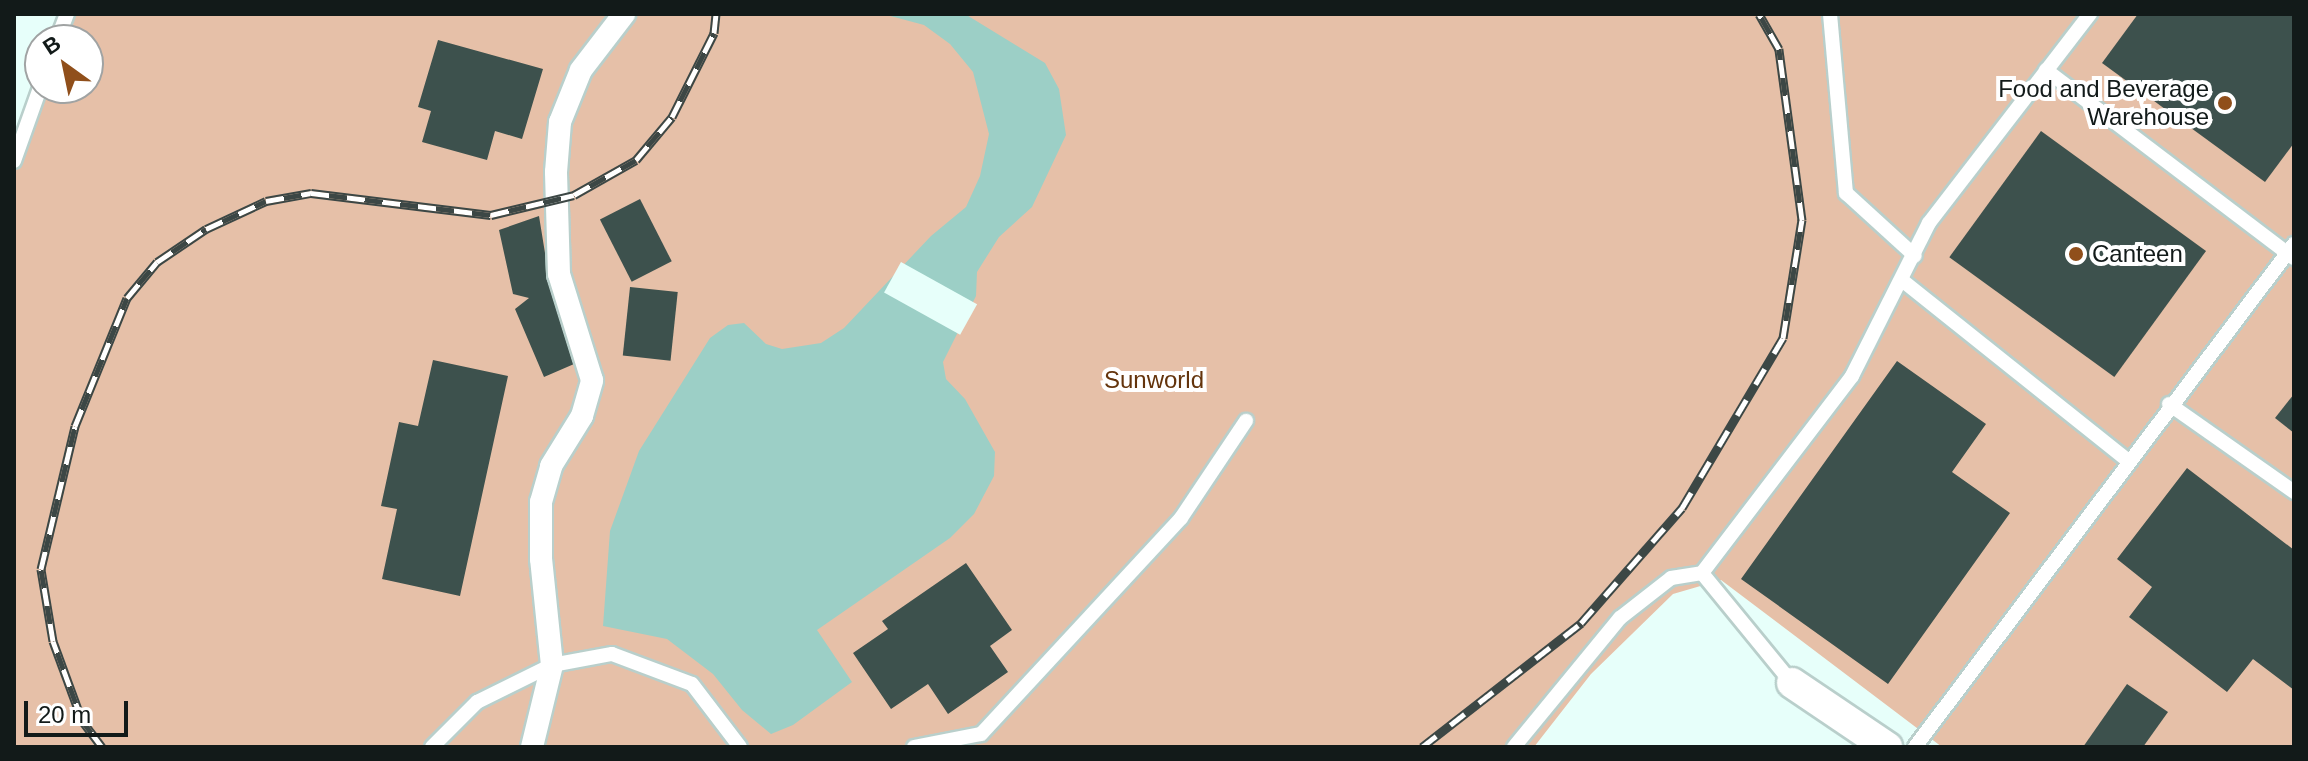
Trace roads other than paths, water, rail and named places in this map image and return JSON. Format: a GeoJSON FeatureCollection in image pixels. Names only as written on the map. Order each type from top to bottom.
{"type":"FeatureCollection","features":[{"type":"Feature","properties":{"kind":"street"},"geometry":{"type":"LineString","coordinates":[[532,747],[552,665],[541,559],[541,502],[551,466],[582,416],[592,380],[559,274],[556,172],[560,122],[581,70],[624,14]]}},
{"type":"Feature","properties":{"kind":"street"},"geometry":{"type":"LineString","coordinates":[[1792,683],[1887,747]]}},
{"type":"Feature","properties":{"kind":"lane"},"geometry":{"type":"LineString","coordinates":[[1830,14],[1846,193],[1915,256]]}},
{"type":"Feature","properties":{"kind":"lane"},"geometry":{"type":"LineString","coordinates":[[1514,747],[1620,618],[1671,578],[1702,573],[1852,376],[1903,281],[1929,223],[2090,14]]}},
{"type":"Feature","properties":{"kind":"lane"},"geometry":{"type":"LineString","coordinates":[[1915,747],[2169,404],[2292,252],[2046,70]]}},
{"type":"Feature","properties":{"kind":"lane"},"geometry":{"type":"LineString","coordinates":[[14,161],[34,104]]}},
{"type":"Feature","properties":{"kind":"lane"},"geometry":{"type":"LineString","coordinates":[[1903,281],[2127,460]]}},
{"type":"Feature","properties":{"kind":"lane"},"geometry":{"type":"LineString","coordinates":[[2169,404],[2294,492]]}},
{"type":"Feature","properties":{"kind":"lane"},"geometry":{"type":"LineString","coordinates":[[914,747],[981,734],[1181,518],[1246,421]]}},
{"type":"Feature","properties":{"kind":"lane"},"geometry":{"type":"LineString","coordinates":[[1702,573],[1792,683]]}},
{"type":"Feature","properties":{"kind":"lane"},"geometry":{"type":"LineString","coordinates":[[432,747],[477,702],[552,665],[612,654],[692,684],[740,747]]}},
{"type":"Feature","properties":{"kind":"railway"},"geometry":{"type":"LineString","coordinates":[[102,747],[82,720],[53,641],[41,569],[75,426],[127,298],[157,262],[206,229],[266,201],[311,193],[491,215],[574,195],[636,160],[672,117],[714,33],[716,14]]}},
{"type":"Feature","properties":{"kind":"railway"},"geometry":{"type":"LineString","coordinates":[[1422,747],[1581,623],[1682,508],[1783,338],[1802,220],[1779,49],[1759,14]]}},
{"type":"Feature","properties":{"kind":"place","name":"Food and Beverage Warehouse"},"geometry":{"type":"Point","coordinates":[2225,103]}},
{"type":"Feature","properties":{"kind":"place","name":"Canteen"},"geometry":{"type":"Point","coordinates":[2076,254]}},
{"type":"Feature","properties":{"kind":"park label","name":"Sunworld"},"geometry":{"type":"Point","coordinates":[1154,380]}}]}
